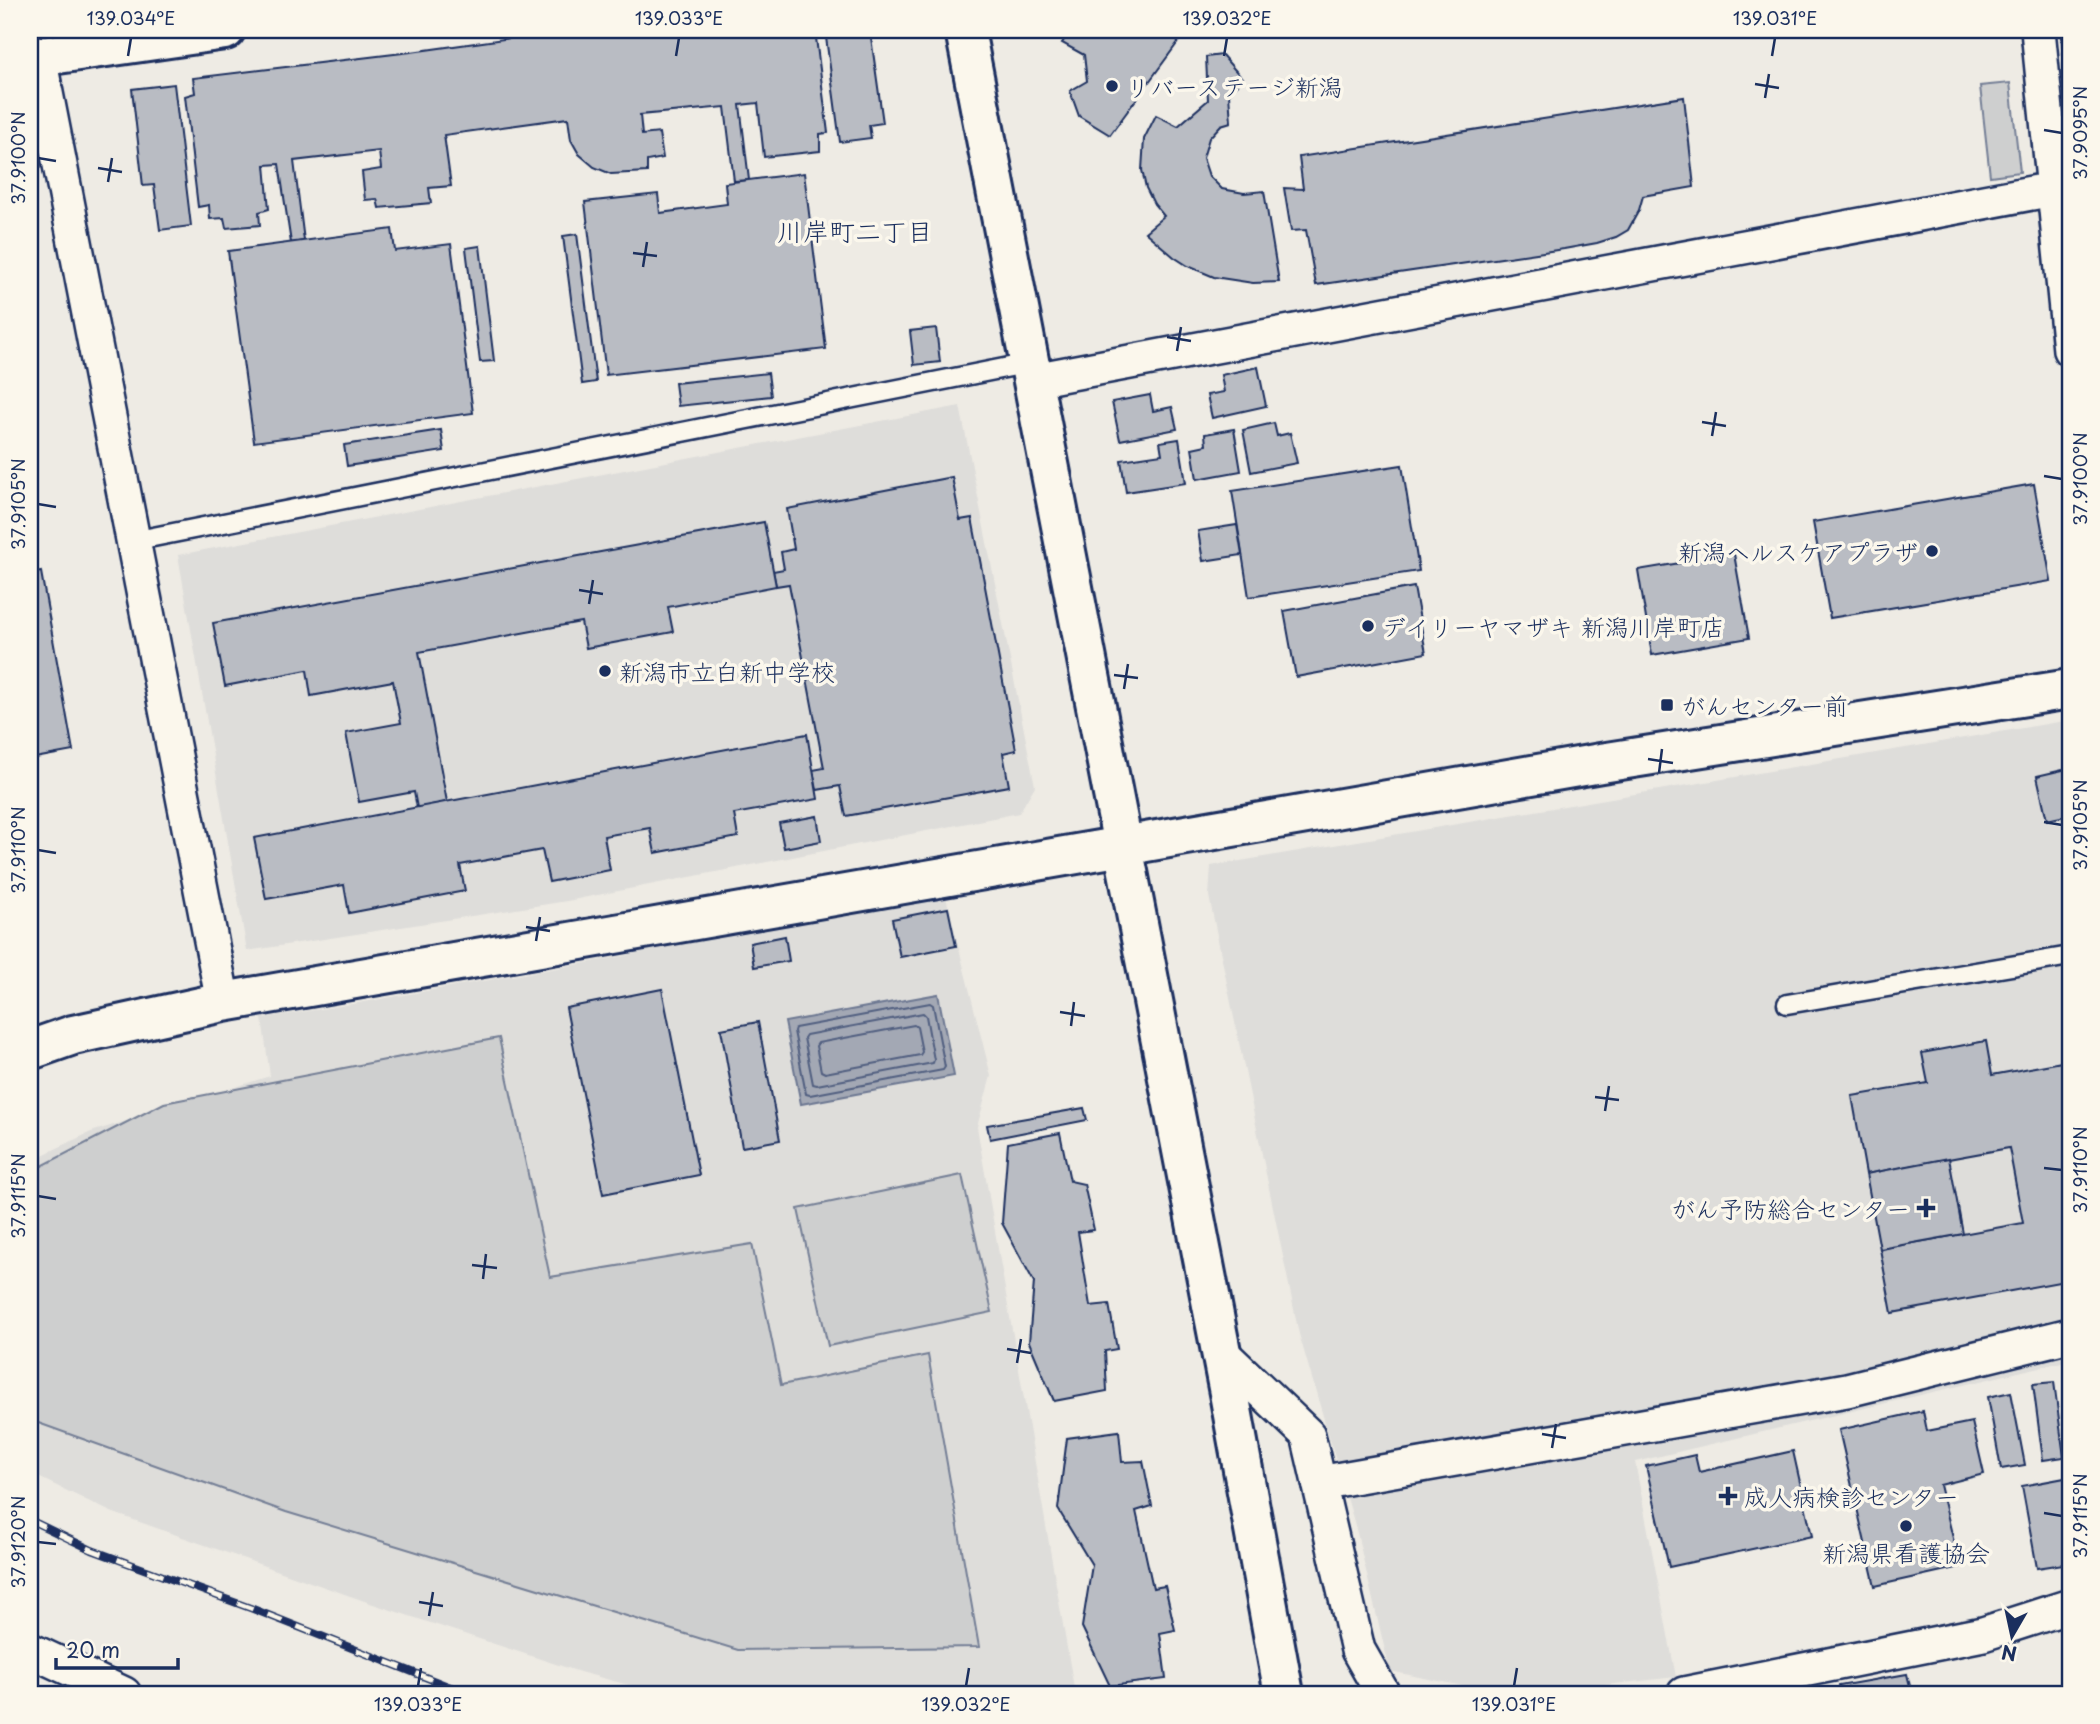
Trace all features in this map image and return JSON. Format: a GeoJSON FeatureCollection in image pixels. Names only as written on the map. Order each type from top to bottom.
{"type":"FeatureCollection","features":[{"type":"Feature","properties":{"kind":"street"},"geometry":{"type":"LineString","coordinates":[[223,1002],[133,541],[34,58],[225,30]]}},
{"type":"Feature","properties":{"kind":"street"},"geometry":{"type":"LineString","coordinates":[[965,30],[1222,1353],[1284,1694]]}},
{"type":"Feature","properties":{"kind":"street"},"geometry":{"type":"LineString","coordinates":[[2038,30],[2062,188],[2070,350]]}},
{"type":"Feature","properties":{"kind":"street"},"geometry":{"type":"LineString","coordinates":[[1032,372],[2062,188]]}},
{"type":"Feature","properties":{"kind":"street"},"geometry":{"type":"LineString","coordinates":[[30,1050],[73,1035],[223,1002],[1601,763],[2070,688]]}},
{"type":"Feature","properties":{"kind":"street"},"geometry":{"type":"LineString","coordinates":[[1319,1483],[1847,1390],[2070,1335]]}},
{"type":"Feature","properties":{"kind":"street"},"geometry":{"type":"LineString","coordinates":[[1222,1353],[1308,1435],[1358,1650],[1383,1694]]}},
{"type":"Feature","properties":{"kind":"street"},"geometry":{"type":"LineString","coordinates":[[1684,1694],[1983,1634],[2070,1606]]}},
{"type":"Feature","properties":{"kind":"street"},"geometry":{"type":"LineString","coordinates":[[30,1650],[124,1694]]}},
{"type":"Feature","properties":{"kind":"lane"},"geometry":{"type":"LineString","coordinates":[[133,541],[1032,372]]}},
{"type":"Feature","properties":{"kind":"lane"},"geometry":{"type":"LineString","coordinates":[[1787,1004],[2070,956]]}},
{"type":"Feature","properties":{"kind":"shaded area"},"geometry":{"type":"Polygon","coordinates":[[[2010,83],[2020,172],[1990,176],[1980,86],[2010,83]]]}},
{"type":"Feature","properties":{"kind":"shaded area","name":"新潟市立白新中学校"},"geometry":{"type":"Polygon","coordinates":[[[960,406],[1035,786],[1019,813],[567,901],[247,951],[178,555],[960,406]]]}},
{"type":"Feature","properties":{"kind":"shaded area"},"geometry":{"type":"Polygon","coordinates":[[[2070,720],[2070,1360],[1635,1462],[1676,1677],[1597,1686],[1482,1690],[1390,1671],[1355,1525],[1299,1334],[1209,896],[1211,866],[2070,720]]]}},
{"type":"Feature","properties":{"kind":"shaded area"},"geometry":{"type":"Polygon","coordinates":[[[945,893],[991,1076],[977,1127],[1075,1694],[662,1694],[580,1672],[373,1604],[111,1512],[30,1473],[30,1161],[91,1132],[270,1076],[262,1018],[624,956],[723,931],[945,893]]]}},
{"type":"Feature","properties":{"kind":"shaded area"},"geometry":{"type":"Polygon","coordinates":[[[499,1038],[550,1277],[752,1244],[781,1385],[928,1355],[979,1647],[738,1650],[286,1512],[30,1420],[30,1172],[164,1103],[499,1038]]]}},
{"type":"Feature","properties":{"kind":"shaded area"},"geometry":{"type":"Polygon","coordinates":[[[962,1175],[992,1312],[828,1346],[798,1209],[962,1175]]]}},
{"type":"Feature","properties":{"kind":"water"},"geometry":{"type":"Polygon","coordinates":[[[938,994],[954,1076],[801,1104],[785,1022],[938,994]]]}},
{"type":"Feature","properties":{"kind":"building"},"geometry":{"type":"Polygon","coordinates":[[[557,30],[815,30],[828,133],[820,134],[820,151],[764,157],[758,103],[740,105],[749,180],[734,181],[725,107],[640,115],[642,135],[659,133],[663,158],[647,161],[647,172],[611,174],[594,167],[579,154],[571,140],[568,118],[444,135],[451,186],[429,188],[431,203],[379,208],[377,199],[365,200],[362,172],[381,169],[379,151],[294,161],[304,241],[291,243],[279,164],[265,165],[269,209],[259,212],[260,225],[226,228],[224,218],[210,219],[209,205],[198,207],[185,96],[195,93],[193,78],[411,52],[557,30]]]}},
{"type":"Feature","properties":{"kind":"building"},"geometry":{"type":"Polygon","coordinates":[[[825,30],[870,30],[883,123],[869,125],[871,138],[840,142],[825,30]]]}},
{"type":"Feature","properties":{"kind":"building","name":"リバーステージ新潟"},"geometry":{"type":"Polygon","coordinates":[[[1071,30],[1187,30],[1110,135],[1079,116],[1070,91],[1087,81],[1084,55],[1062,43],[1071,30]]]}},
{"type":"Feature","properties":{"kind":"building"},"geometry":{"type":"Polygon","coordinates":[[[2070,35],[2070,83],[2068,83],[2061,36],[2070,35]]]}},
{"type":"Feature","properties":{"kind":"building"},"geometry":{"type":"Polygon","coordinates":[[[1222,55],[1242,78],[1229,94],[1231,122],[1221,125],[1209,138],[1203,158],[1209,176],[1222,189],[1244,193],[1264,191],[1279,282],[1253,283],[1214,277],[1174,257],[1145,232],[1164,216],[1146,188],[1142,170],[1144,139],[1156,115],[1178,126],[1208,100],[1206,57],[1222,55]]]}},
{"type":"Feature","properties":{"kind":"building"},"geometry":{"type":"Polygon","coordinates":[[[174,84],[191,226],[160,230],[154,185],[143,186],[132,89],[174,84]]]}},
{"type":"Feature","properties":{"kind":"building"},"geometry":{"type":"Polygon","coordinates":[[[1684,97],[1694,187],[1643,196],[1628,230],[1616,237],[1564,249],[1316,285],[1306,230],[1291,231],[1284,188],[1303,189],[1299,157],[1684,97]]]}},
{"type":"Feature","properties":{"kind":"building"},"geometry":{"type":"Polygon","coordinates":[[[804,173],[826,349],[606,375],[585,202],[658,194],[660,213],[727,204],[725,183],[804,173]]]}},
{"type":"Feature","properties":{"kind":"building"},"geometry":{"type":"Polygon","coordinates":[[[392,229],[395,251],[451,244],[473,413],[254,442],[228,251],[392,229]]]}},
{"type":"Feature","properties":{"kind":"building"},"geometry":{"type":"Polygon","coordinates":[[[577,234],[596,382],[582,384],[563,236],[577,234]]]}},
{"type":"Feature","properties":{"kind":"building"},"geometry":{"type":"Polygon","coordinates":[[[480,246],[494,361],[480,362],[466,248],[480,246]]]}},
{"type":"Feature","properties":{"kind":"building"},"geometry":{"type":"Polygon","coordinates":[[[936,328],[940,362],[914,365],[910,331],[936,328]]]}},
{"type":"Feature","properties":{"kind":"building"},"geometry":{"type":"Polygon","coordinates":[[[1258,367],[1266,406],[1212,418],[1207,395],[1224,392],[1221,375],[1258,367]]]}},
{"type":"Feature","properties":{"kind":"building"},"geometry":{"type":"Polygon","coordinates":[[[768,373],[771,396],[678,406],[675,383],[768,373]]]}},
{"type":"Feature","properties":{"kind":"building"},"geometry":{"type":"Polygon","coordinates":[[[1150,395],[1153,411],[1172,407],[1177,429],[1120,440],[1112,402],[1150,395]]]}},
{"type":"Feature","properties":{"kind":"building"},"geometry":{"type":"Polygon","coordinates":[[[1274,423],[1277,436],[1290,433],[1297,463],[1251,472],[1243,430],[1274,423]]]}},
{"type":"Feature","properties":{"kind":"building"},"geometry":{"type":"Polygon","coordinates":[[[1234,429],[1241,471],[1197,479],[1192,448],[1206,445],[1205,434],[1234,429]]]}},
{"type":"Feature","properties":{"kind":"building"},"geometry":{"type":"Polygon","coordinates":[[[441,430],[444,451],[347,466],[344,445],[441,430]]]}},
{"type":"Feature","properties":{"kind":"building"},"geometry":{"type":"Polygon","coordinates":[[[1179,439],[1186,483],[1126,492],[1121,460],[1162,454],[1160,442],[1179,439]]]}},
{"type":"Feature","properties":{"kind":"building"},"geometry":{"type":"Polygon","coordinates":[[[1402,465],[1419,571],[1249,597],[1232,491],[1402,465]]]}},
{"type":"Feature","properties":{"kind":"building"},"geometry":{"type":"Polygon","coordinates":[[[952,477],[960,520],[972,518],[1016,750],[1003,753],[1009,786],[846,816],[840,786],[817,790],[813,770],[824,768],[789,584],[776,586],[773,571],[784,569],[781,552],[794,549],[787,509],[952,477]]]}},
{"type":"Feature","properties":{"kind":"building","name":"新潟ヘルスケアプラザ"},"geometry":{"type":"Polygon","coordinates":[[[2034,484],[2051,581],[1830,618],[1813,522],[2034,484]]]}},
{"type":"Feature","properties":{"kind":"building"},"geometry":{"type":"Polygon","coordinates":[[[764,522],[776,586],[668,607],[673,632],[586,648],[581,622],[419,652],[447,802],[417,808],[414,792],[359,802],[346,733],[401,723],[393,681],[311,696],[307,670],[225,686],[213,623],[764,522]]]}},
{"type":"Feature","properties":{"kind":"building"},"geometry":{"type":"Polygon","coordinates":[[[1237,525],[1242,555],[1203,561],[1198,531],[1237,525]]]}},
{"type":"Feature","properties":{"kind":"building"},"geometry":{"type":"Polygon","coordinates":[[[1734,554],[1749,638],[1652,655],[1638,570],[1734,554]]]}},
{"type":"Feature","properties":{"kind":"building"},"geometry":{"type":"Polygon","coordinates":[[[41,572],[73,751],[35,758],[30,731],[30,574],[41,572]]]}},
{"type":"Feature","properties":{"kind":"building"},"geometry":{"type":"Polygon","coordinates":[[[1414,587],[1426,653],[1296,677],[1284,611],[1414,587]]]}},
{"type":"Feature","properties":{"kind":"building"},"geometry":{"type":"Polygon","coordinates":[[[807,734],[818,799],[734,814],[738,837],[655,853],[650,828],[604,836],[610,870],[549,882],[542,850],[460,865],[465,891],[349,913],[344,885],[266,899],[254,838],[807,734]]]}},
{"type":"Feature","properties":{"kind":"building"},"geometry":{"type":"Polygon","coordinates":[[[2067,769],[2070,815],[2047,820],[2037,776],[2067,769]]]}},
{"type":"Feature","properties":{"kind":"building"},"geometry":{"type":"Polygon","coordinates":[[[817,816],[821,841],[784,848],[779,823],[817,816]]]}},
{"type":"Feature","properties":{"kind":"building"},"geometry":{"type":"Polygon","coordinates":[[[948,908],[956,946],[900,957],[892,919],[948,908]]]}},
{"type":"Feature","properties":{"kind":"building"},"geometry":{"type":"Polygon","coordinates":[[[785,936],[789,961],[754,967],[750,943],[785,936]]]}},
{"type":"Feature","properties":{"kind":"building"},"geometry":{"type":"Polygon","coordinates":[[[662,989],[699,1175],[603,1194],[566,1008],[662,989]]]}},
{"type":"Feature","properties":{"kind":"building"},"geometry":{"type":"Polygon","coordinates":[[[758,1022],[780,1140],[742,1147],[721,1029],[758,1022]]]}},
{"type":"Feature","properties":{"kind":"building"},"geometry":{"type":"Polygon","coordinates":[[[1986,1041],[1992,1075],[2067,1061],[2070,1082],[2070,1280],[1892,1313],[1880,1249],[2023,1223],[2009,1148],[1866,1174],[1852,1096],[1928,1083],[1922,1053],[1986,1041]]]}},
{"type":"Feature","properties":{"kind":"building"},"geometry":{"type":"Polygon","coordinates":[[[1084,1108],[1087,1120],[990,1139],[987,1125],[1084,1108]]]}},
{"type":"Feature","properties":{"kind":"building"},"geometry":{"type":"Polygon","coordinates":[[[1060,1133],[1070,1181],[1084,1184],[1094,1230],[1078,1232],[1090,1306],[1109,1304],[1117,1349],[1105,1351],[1107,1391],[1054,1401],[1029,1342],[1034,1282],[1002,1223],[1008,1143],[1060,1133]]]}},
{"type":"Feature","properties":{"kind":"building"},"geometry":{"type":"Polygon","coordinates":[[[1949,1158],[1963,1234],[1880,1249],[1866,1174],[1949,1158]]]}},
{"type":"Feature","properties":{"kind":"building"},"geometry":{"type":"Polygon","coordinates":[[[2070,1381],[2070,1411],[2065,1382],[2070,1381]]]}},
{"type":"Feature","properties":{"kind":"building"},"geometry":{"type":"Polygon","coordinates":[[[2054,1382],[2064,1457],[2043,1460],[2033,1384],[2054,1382]]]}},
{"type":"Feature","properties":{"kind":"building"},"geometry":{"type":"Polygon","coordinates":[[[2011,1392],[2025,1465],[2001,1469],[1988,1397],[2011,1392]]]}},
{"type":"Feature","properties":{"kind":"building","name":"新潟県看護協会"},"geometry":{"type":"Polygon","coordinates":[[[1923,1411],[1927,1431],[1972,1422],[1984,1474],[1940,1485],[1960,1567],[1875,1586],[1839,1430],[1923,1411]]]}},
{"type":"Feature","properties":{"kind":"building"},"geometry":{"type":"Polygon","coordinates":[[[1119,1431],[1122,1462],[1143,1461],[1152,1506],[1136,1511],[1153,1588],[1165,1586],[1175,1630],[1160,1633],[1166,1679],[1110,1686],[1082,1627],[1092,1565],[1058,1509],[1067,1438],[1119,1431]]]}},
{"type":"Feature","properties":{"kind":"building","name":"成人病検診センター"},"geometry":{"type":"Polygon","coordinates":[[[1793,1451],[1812,1536],[1669,1567],[1646,1466],[1695,1455],[1699,1472],[1793,1451]]]}},
{"type":"Feature","properties":{"kind":"building"},"geometry":{"type":"Polygon","coordinates":[[[2070,1477],[2070,1563],[2037,1568],[2022,1486],[2070,1477]]]}},
{"type":"Feature","properties":{"kind":"building"},"geometry":{"type":"Polygon","coordinates":[[[1907,1674],[1912,1694],[1840,1694],[1839,1686],[1907,1674]]]}},
{"type":"Feature","properties":{"kind":"railway"},"geometry":{"type":"LineString","coordinates":[[30,1520],[92,1550],[253,1609],[468,1694]]}},
{"type":"Feature","properties":{"kind":"place","name":"リバーステージ新潟"},"geometry":{"type":"Point","coordinates":[1112,86]}},
{"type":"Feature","properties":{"kind":"place","name":"新潟ヘルスケアプラザ"},"geometry":{"type":"Point","coordinates":[1932,551]}},
{"type":"Feature","properties":{"kind":"place","name":"デイリーヤマザキ 新潟川岸町店"},"geometry":{"type":"Point","coordinates":[1368,626]}},
{"type":"Feature","properties":{"kind":"place","name":"新潟市立白新中学校"},"geometry":{"type":"Point","coordinates":[605,671]}},
{"type":"Feature","properties":{"kind":"place","name":"がんセンター前"},"geometry":{"type":"Point","coordinates":[1667,705]}},
{"type":"Feature","properties":{"kind":"place","name":"がん予防総合センター"},"geometry":{"type":"Point","coordinates":[1926,1208]}},
{"type":"Feature","properties":{"kind":"place","name":"成人病検診センター"},"geometry":{"type":"Point","coordinates":[1728,1496]}},
{"type":"Feature","properties":{"kind":"place","name":"新潟県看護協会"},"geometry":{"type":"Point","coordinates":[1906,1526]}},
{"type":"Feature","properties":{"kind":"district","name":"川岸町二丁目"},"geometry":{"type":"Point","coordinates":[855,230]}}]}
